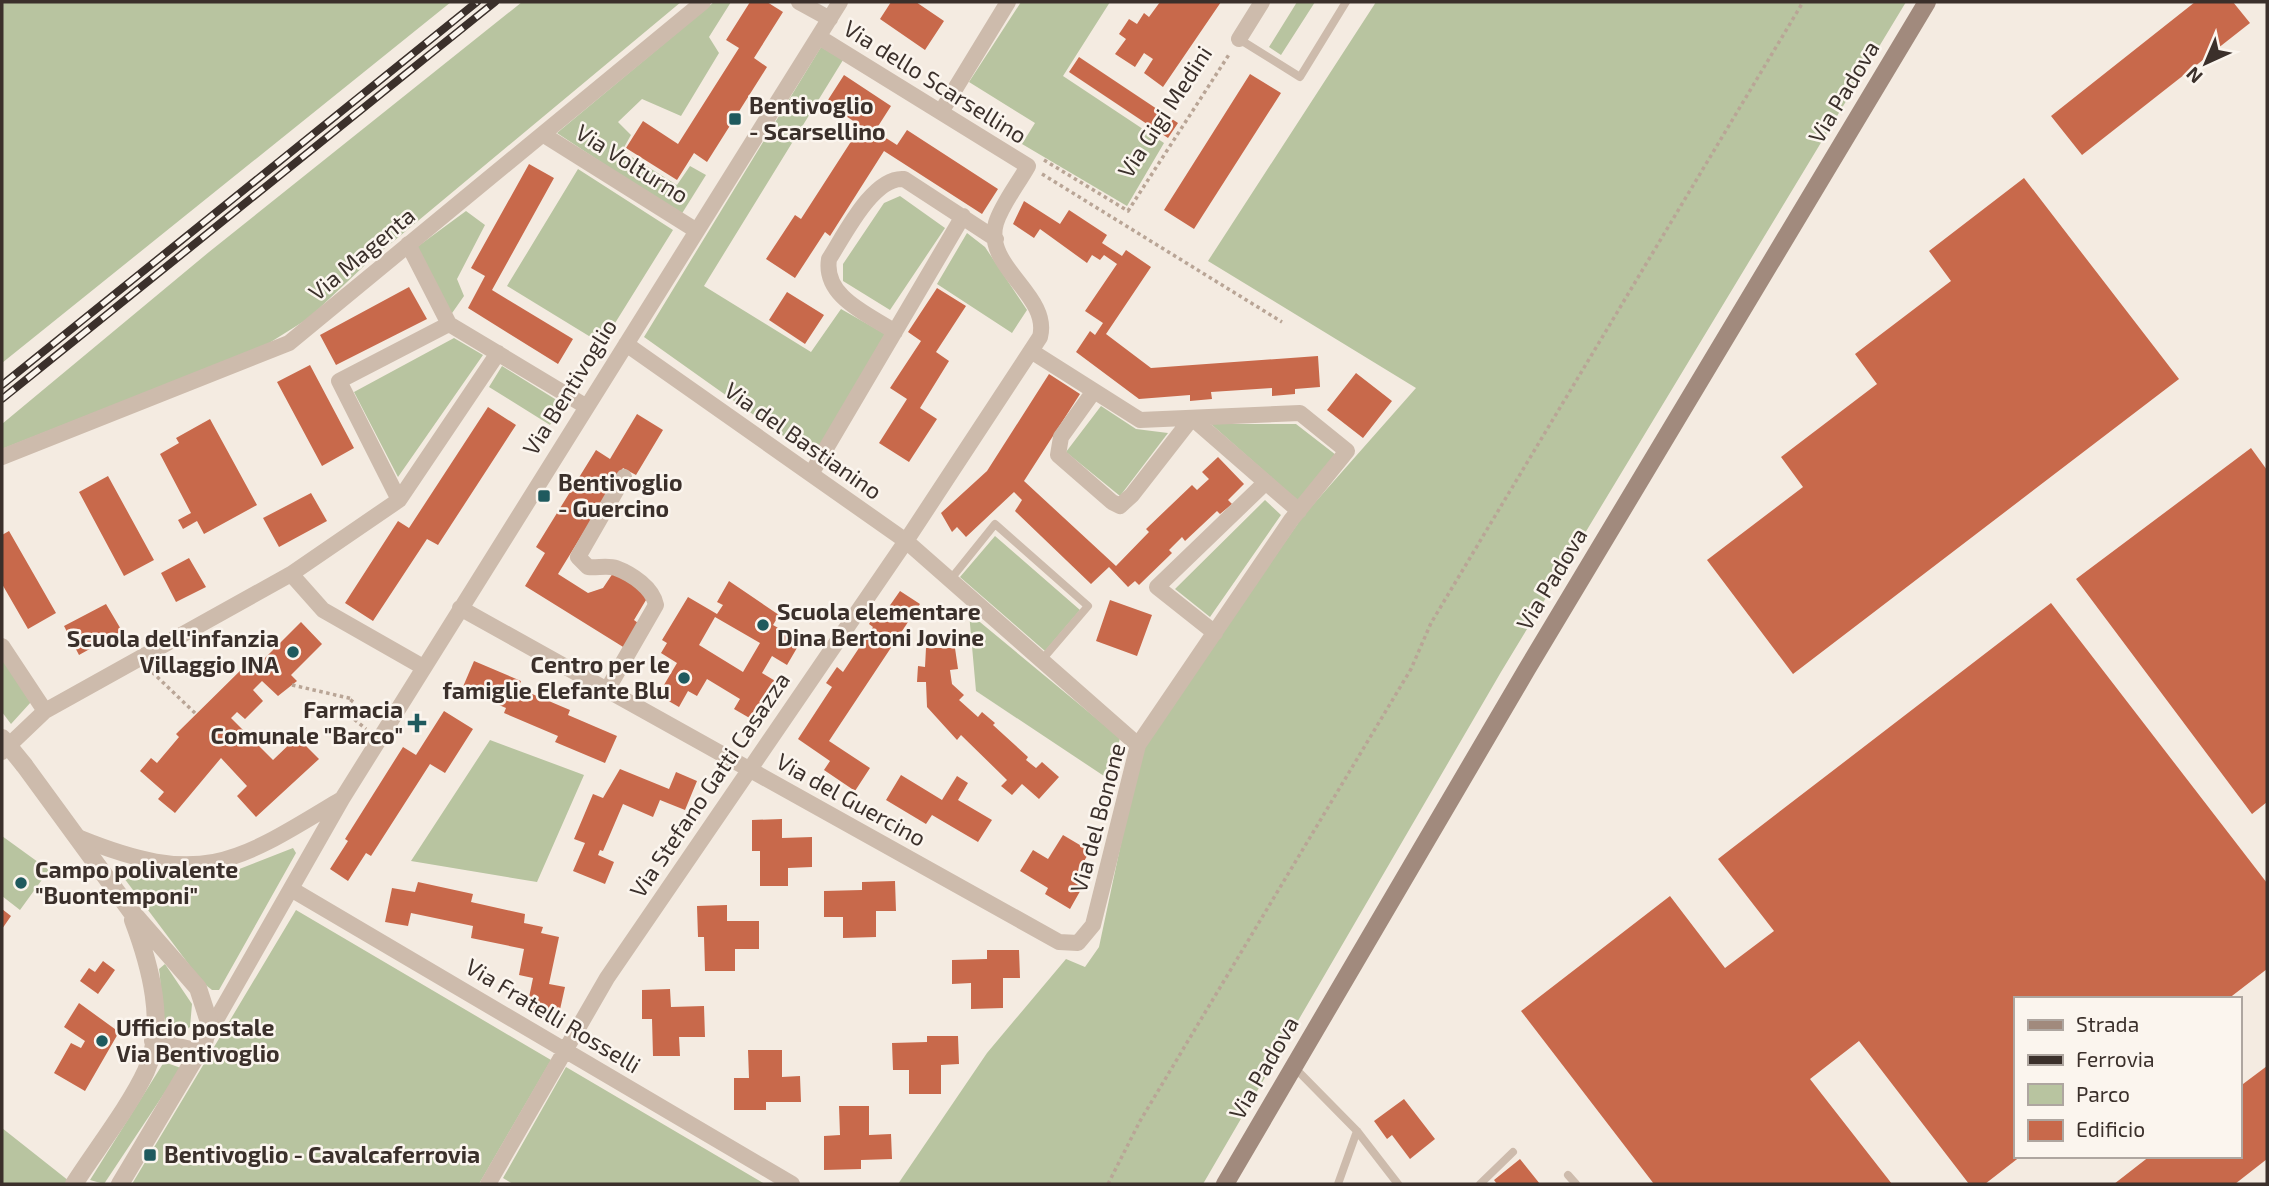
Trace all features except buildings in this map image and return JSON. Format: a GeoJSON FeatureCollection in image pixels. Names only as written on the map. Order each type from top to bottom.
{"type":"FeatureCollection","features":[{"type":"Feature","properties":{"kind":"main road","name":"Via Padova"},"geometry":{"type":"LineString","coordinates":[[1225,1184],[1646,468],[1927,2]]}},
{"type":"Feature","properties":{"kind":"street","name":"Via Magenta"},"geometry":{"type":"LineString","coordinates":[[2,457],[289,343],[703,2]]}},
{"type":"Feature","properties":{"kind":"street"},"geometry":{"type":"LineString","coordinates":[[799,2],[830,19]]}},
{"type":"Feature","properties":{"kind":"street","name":"Via Bentivoglio"},"geometry":{"type":"LineString","coordinates":[[120,1184],[199,1052],[378,739],[840,2]]}},
{"type":"Feature","properties":{"kind":"street"},"geometry":{"type":"LineString","coordinates":[[941,112],[1009,2]]}},
{"type":"Feature","properties":{"kind":"street","name":"Via Gigi Medini"},"geometry":{"type":"LineString","coordinates":[[1239,39],[1262,2]]}},
{"type":"Feature","properties":{"kind":"street","name":"Via dello Scarsellino"},"geometry":{"type":"LineString","coordinates":[[819,37],[941,112],[1033,161],[1000,216],[996,239]]}},
{"type":"Feature","properties":{"kind":"street","name":"Via Volturno"},"geometry":{"type":"LineString","coordinates":[[544,135],[697,231]]}},
{"type":"Feature","properties":{"kind":"street"},"geometry":{"type":"LineString","coordinates":[[895,332],[834,289],[828,279],[829,259],[869,198],[896,178],[912,182],[996,239],[1006,265],[1042,319],[1040,337],[1031,351],[1140,420],[1192,418],[1299,511]]}},
{"type":"Feature","properties":{"kind":"street"},"geometry":{"type":"LineString","coordinates":[[811,474],[963,216]]}},
{"type":"Feature","properties":{"kind":"street"},"geometry":{"type":"LineString","coordinates":[[408,244],[449,324],[586,407]]}},
{"type":"Feature","properties":{"kind":"street"},"geometry":{"type":"LineString","coordinates":[[399,500],[338,381],[449,324]]}},
{"type":"Feature","properties":{"kind":"street","name":"Via del Bastianino"},"geometry":{"type":"LineString","coordinates":[[626,344],[906,541],[1138,745]]}},
{"type":"Feature","properties":{"kind":"street","name":"Via Stefano Gatti Casazza"},"geometry":{"type":"LineString","coordinates":[[488,1184],[607,978],[748,768],[906,541],[1031,351]]}},
{"type":"Feature","properties":{"kind":"street"},"geometry":{"type":"LineString","coordinates":[[2,752],[45,712],[291,574],[399,500],[498,353]]}},
{"type":"Feature","properties":{"kind":"street"},"geometry":{"type":"LineString","coordinates":[[1094,391],[1061,437],[1058,455],[1120,506],[1132,495],[1192,418]]}},
{"type":"Feature","properties":{"kind":"street","name":"Via del Bonone"},"geometry":{"type":"LineString","coordinates":[[1097,910],[1138,745],[1299,511],[1348,451],[1300,413],[1192,418]]}},
{"type":"Feature","properties":{"kind":"street"},"geometry":{"type":"LineString","coordinates":[[607,690],[656,605],[654,596],[646,587],[615,567],[588,567],[578,557],[624,477]]}},
{"type":"Feature","properties":{"kind":"street"},"geometry":{"type":"LineString","coordinates":[[1214,633],[1157,587],[1266,482]]}},
{"type":"Feature","properties":{"kind":"street"},"geometry":{"type":"LineString","coordinates":[[291,574],[323,610],[423,667]]}},
{"type":"Feature","properties":{"kind":"street","name":"Via del Guercino"},"geometry":{"type":"LineString","coordinates":[[460,608],[1059,942],[1077,943],[1082,940],[1090,932],[1097,910]]}},
{"type":"Feature","properties":{"kind":"street"},"geometry":{"type":"LineString","coordinates":[[2,646],[45,712]]}},
{"type":"Feature","properties":{"kind":"street"},"geometry":{"type":"LineString","coordinates":[[2,738],[80,838],[130,910],[198,988],[208,1014],[208,1034]]}},
{"type":"Feature","properties":{"kind":"street","name":"Via Bentivoglio"},"geometry":{"type":"LineString","coordinates":[[80,838],[154,861],[212,864],[269,844],[342,799]]}},
{"type":"Feature","properties":{"kind":"street","name":"Via Fratelli Rosselli"},"geometry":{"type":"LineString","coordinates":[[291,889],[792,1184]]}},
{"type":"Feature","properties":{"kind":"street"},"geometry":{"type":"LineString","coordinates":[[74,1184],[146,1070],[153,1041],[155,1014],[147,962],[130,910]]}},
{"type":"Feature","properties":{"kind":"street"},"geometry":{"type":"LineString","coordinates":[[153,1041],[199,1052]]}},
{"type":"Feature","properties":{"kind":"lane"},"geometry":{"type":"LineString","coordinates":[[1239,39],[1300,76],[1346,2]]}},
{"type":"Feature","properties":{"kind":"lane"},"geometry":{"type":"LineString","coordinates":[[950,580],[995,524],[1088,606],[1041,661]]}},
{"type":"Feature","properties":{"kind":"lane"},"geometry":{"type":"LineString","coordinates":[[1293,1066],[1357,1131],[1398,1184]]}},
{"type":"Feature","properties":{"kind":"lane"},"geometry":{"type":"LineString","coordinates":[[1338,1184],[1357,1131]]}},
{"type":"Feature","properties":{"kind":"lane"},"geometry":{"type":"LineString","coordinates":[[1480,1184],[1513,1152]]}},
{"type":"Feature","properties":{"kind":"lane"},"geometry":{"type":"LineString","coordinates":[[1568,1175],[1576,1184]]}},
{"type":"Feature","properties":{"kind":"path"},"geometry":{"type":"LineString","coordinates":[[1108,1184],[1140,1121],[1411,669],[1432,623],[1803,2]]}},
{"type":"Feature","properties":{"kind":"path","name":"Via Gigi Medini"},"geometry":{"type":"LineString","coordinates":[[1033,161],[1128,211],[1239,39]]}},
{"type":"Feature","properties":{"kind":"path","name":"Via dello Scarsellino"},"geometry":{"type":"LineString","coordinates":[[1033,161],[1282,322]]}},
{"type":"Feature","properties":{"kind":"path"},"geometry":{"type":"LineString","coordinates":[[138,659],[196,714]]}},
{"type":"Feature","properties":{"kind":"path"},"geometry":{"type":"LineString","coordinates":[[292,685],[353,699],[344,710],[378,739]]}},
{"type":"Feature","properties":{"kind":"green space"},"geometry":{"type":"Polygon","coordinates":[[[2,2],[451,2],[2,363],[2,2]]]}},
{"type":"Feature","properties":{"kind":"green space"},"geometry":{"type":"Polygon","coordinates":[[[522,2],[681,2],[365,265],[309,318],[266,345],[2,449],[2,424],[209,252],[522,2]]]}},
{"type":"Feature","properties":{"kind":"green space"},"geometry":{"type":"Polygon","coordinates":[[[714,2],[731,2],[709,37],[719,53],[681,116],[642,99],[618,122],[631,135],[622,151],[677,185],[690,166],[706,175],[681,215],[557,133],[714,2]]]}},
{"type":"Feature","properties":{"kind":"green space"},"geometry":{"type":"Polygon","coordinates":[[[1021,2],[1110,2],[1063,76],[1164,143],[1127,206],[1022,144],[1035,123],[969,82],[1021,2]]]}},
{"type":"Feature","properties":{"kind":"green space"},"geometry":{"type":"Polygon","coordinates":[[[1297,2],[1315,2],[1281,55],[1269,47],[1297,2]]]}},
{"type":"Feature","properties":{"kind":"green space"},"geometry":{"type":"Polygon","coordinates":[[[1376,2],[1906,2],[1501,672],[1203,1184],[898,1184],[987,1053],[1066,959],[1085,967],[1099,947],[1141,749],[1303,516],[1416,388],[1208,261],[1376,2]]]}},
{"type":"Feature","properties":{"kind":"green space"},"geometry":{"type":"Polygon","coordinates":[[[821,47],[843,60],[704,286],[811,352],[841,309],[885,334],[813,457],[644,337],[821,47]]]}},
{"type":"Feature","properties":{"kind":"green space"},"geometry":{"type":"Polygon","coordinates":[[[578,169],[673,230],[602,344],[507,286],[578,169]]]}},
{"type":"Feature","properties":{"kind":"green space"},"geometry":{"type":"Polygon","coordinates":[[[900,196],[945,228],[890,310],[843,281],[843,264],[884,203],[900,196]]]}},
{"type":"Feature","properties":{"kind":"green space"},"geometry":{"type":"Polygon","coordinates":[[[466,211],[485,225],[457,279],[464,296],[450,316],[417,247],[466,211]]]}},
{"type":"Feature","properties":{"kind":"green space"},"geometry":{"type":"Polygon","coordinates":[[[967,233],[985,247],[1027,310],[1012,333],[937,284],[967,233]]]}},
{"type":"Feature","properties":{"kind":"green space"},"geometry":{"type":"Polygon","coordinates":[[[454,338],[483,355],[398,477],[354,392],[454,338]]]}},
{"type":"Feature","properties":{"kind":"green space"},"geometry":{"type":"Polygon","coordinates":[[[502,366],[563,404],[550,425],[489,387],[502,366]]]}},
{"type":"Feature","properties":{"kind":"green space"},"geometry":{"type":"Polygon","coordinates":[[[1101,406],[1136,429],[1168,433],[1120,496],[1066,452],[1101,406]]]}},
{"type":"Feature","properties":{"kind":"green space"},"geometry":{"type":"Polygon","coordinates":[[[1211,424],[1296,424],[1336,455],[1299,502],[1211,424]]]}},
{"type":"Feature","properties":{"kind":"green space"},"geometry":{"type":"Polygon","coordinates":[[[1265,500],[1281,515],[1210,617],[1175,589],[1265,500]]]}},
{"type":"Feature","properties":{"kind":"green space"},"geometry":{"type":"Polygon","coordinates":[[[995,536],[1080,610],[1045,651],[960,577],[995,536]]]}},
{"type":"Feature","properties":{"kind":"green space"},"geometry":{"type":"Polygon","coordinates":[[[969,613],[1120,738],[1110,780],[976,691],[969,613]]]}},
{"type":"Feature","properties":{"kind":"green space"},"geometry":{"type":"Polygon","coordinates":[[[2,658],[31,702],[11,724],[2,712],[2,658]]]}},
{"type":"Feature","properties":{"kind":"green space"},"geometry":{"type":"Polygon","coordinates":[[[490,740],[584,775],[537,882],[411,861],[490,740]]]}},
{"type":"Feature","properties":{"kind":"green space","name":"Campo polivalente \"Buontemponi\""},"geometry":{"type":"Polygon","coordinates":[[[2,836],[49,870],[20,910],[2,896],[2,836]]]}},
{"type":"Feature","properties":{"kind":"green space"},"geometry":{"type":"Polygon","coordinates":[[[293,848],[296,853],[219,990],[212,990],[202,982],[121,874],[120,866],[189,878],[224,875],[293,848]]]}},
{"type":"Feature","properties":{"kind":"green space"},"geometry":{"type":"Polygon","coordinates":[[[296,910],[551,1060],[479,1184],[132,1184],[296,910]]]}},
{"type":"Feature","properties":{"kind":"green space"},"geometry":{"type":"Polygon","coordinates":[[[165,964],[192,1004],[190,1027],[181,1034],[167,1025],[164,1017],[159,969],[165,964]]]}},
{"type":"Feature","properties":{"kind":"green space"},"geometry":{"type":"Polygon","coordinates":[[[164,1062],[181,1068],[104,1184],[90,1180],[164,1062]]]}},
{"type":"Feature","properties":{"kind":"green space"},"geometry":{"type":"Polygon","coordinates":[[[566,1067],[765,1184],[513,1184],[503,1178],[566,1067]]]}},
{"type":"Feature","properties":{"kind":"green space"},"geometry":{"type":"Polygon","coordinates":[[[2,1128],[69,1181],[67,1184],[2,1184],[2,1128]]]}},
{"type":"Feature","properties":{"kind":"railway"},"geometry":{"type":"LineString","coordinates":[[2,385],[477,2]]}},
{"type":"Feature","properties":{"kind":"railway"},"geometry":{"type":"LineString","coordinates":[[2,399],[495,2]]}},
{"type":"Feature","properties":{"kind":"place","name":"Bentivoglio - Scarsellino"},"geometry":{"type":"Point","coordinates":[735,119]}},
{"type":"Feature","properties":{"kind":"place","name":"Bentivoglio - Guercino"},"geometry":{"type":"Point","coordinates":[544,496]}},
{"type":"Feature","properties":{"kind":"place","name":"Scuola elementare Dina Bertoni Jovine"},"geometry":{"type":"Point","coordinates":[763,625]}},
{"type":"Feature","properties":{"kind":"place","name":"Scuola dell'infanzia Villaggio INA"},"geometry":{"type":"Point","coordinates":[293,652]}},
{"type":"Feature","properties":{"kind":"place","name":"Centro per le famiglie Elefante Blu"},"geometry":{"type":"Point","coordinates":[684,678]}},
{"type":"Feature","properties":{"kind":"place","name":"Farmacia Comunale \"Barco\""},"geometry":{"type":"Point","coordinates":[417,723]}},
{"type":"Feature","properties":{"kind":"place","name":"Campo polivalente \"Buontemponi\""},"geometry":{"type":"Point","coordinates":[21,883]}},
{"type":"Feature","properties":{"kind":"place","name":"Ufficio postale Via Bentivoglio"},"geometry":{"type":"Point","coordinates":[102,1041]}},
{"type":"Feature","properties":{"kind":"place","name":"Bentivoglio - Cavalcaferrovia"},"geometry":{"type":"Point","coordinates":[150,1155]}}]}
